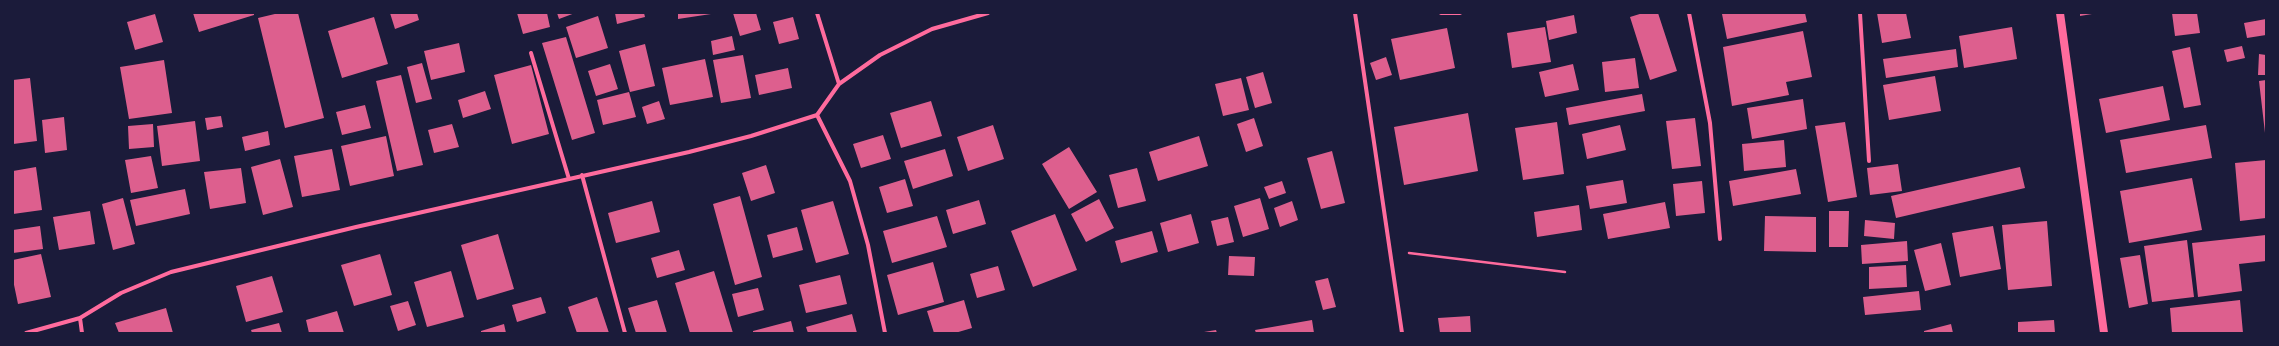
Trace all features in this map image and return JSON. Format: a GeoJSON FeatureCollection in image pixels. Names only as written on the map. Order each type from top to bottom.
{"type":"FeatureCollection","features":[{"type":"Feature","properties":{"kind":"main road"},"geometry":{"type":"LineString","coordinates":[[2060,13],[2104,333]]}},
{"type":"Feature","properties":{"kind":"street"},"geometry":{"type":"LineString","coordinates":[[817,13],[839,84]]}},
{"type":"Feature","properties":{"kind":"street"},"geometry":{"type":"LineString","coordinates":[[26,333],[80,318],[121,293],[171,272],[744,138],[817,115],[839,84],[880,55],[932,29],[988,13]]}},
{"type":"Feature","properties":{"kind":"street"},"geometry":{"type":"LineString","coordinates":[[1355,13],[1402,333]]}},
{"type":"Feature","properties":{"kind":"street"},"geometry":{"type":"LineString","coordinates":[[1441,13],[1460,13]]}},
{"type":"Feature","properties":{"kind":"street"},"geometry":{"type":"LineString","coordinates":[[1689,13],[1710,123],[1720,239]]}},
{"type":"Feature","properties":{"kind":"street"},"geometry":{"type":"LineString","coordinates":[[1860,13],[1869,161]]}},
{"type":"Feature","properties":{"kind":"street"},"geometry":{"type":"LineString","coordinates":[[531,53],[569,178]]}},
{"type":"Feature","properties":{"kind":"street"},"geometry":{"type":"LineString","coordinates":[[817,115],[850,181],[868,245],[885,333]]}},
{"type":"Feature","properties":{"kind":"street"},"geometry":{"type":"LineString","coordinates":[[582,176],[625,333]]}},
{"type":"Feature","properties":{"kind":"street"},"geometry":{"type":"LineString","coordinates":[[80,318],[82,333]]}},
{"type":"Feature","properties":{"kind":"path"},"geometry":{"type":"LineString","coordinates":[[1390,250],[1565,272]]}},
{"type":"Feature","properties":{"kind":"building"},"geometry":{"type":"Polygon","coordinates":[[[193,13],[254,13],[254,15],[199,32],[193,13]]]}},
{"type":"Feature","properties":{"kind":"building"},"geometry":{"type":"Polygon","coordinates":[[[279,13],[298,13],[324,118],[285,128],[258,18],[279,13]]]}},
{"type":"Feature","properties":{"kind":"building"},"geometry":{"type":"Polygon","coordinates":[[[390,13],[417,13],[419,20],[395,29],[390,13]]]}},
{"type":"Feature","properties":{"kind":"building"},"geometry":{"type":"Polygon","coordinates":[[[517,13],[547,13],[550,27],[523,34],[517,13]]]}},
{"type":"Feature","properties":{"kind":"building"},"geometry":{"type":"Polygon","coordinates":[[[557,13],[575,13],[559,19],[557,13]]]}},
{"type":"Feature","properties":{"kind":"building"},"geometry":{"type":"Polygon","coordinates":[[[615,13],[644,13],[645,17],[617,24],[615,13]]]}},
{"type":"Feature","properties":{"kind":"building"},"geometry":{"type":"Polygon","coordinates":[[[678,13],[711,13],[711,14],[678,19],[678,13]]]}},
{"type":"Feature","properties":{"kind":"building"},"geometry":{"type":"Polygon","coordinates":[[[733,13],[756,13],[761,30],[740,36],[733,13]]]}},
{"type":"Feature","properties":{"kind":"building"},"geometry":{"type":"Polygon","coordinates":[[[1643,13],[1658,13],[1677,71],[1650,80],[1630,17],[1643,13]]]}},
{"type":"Feature","properties":{"kind":"building"},"geometry":{"type":"Polygon","coordinates":[[[1805,13],[1807,22],[1727,39],[1722,14],[1805,13]]]}},
{"type":"Feature","properties":{"kind":"building"},"geometry":{"type":"Polygon","coordinates":[[[1877,13],[1906,13],[1911,38],[1882,43],[1877,13]]]}},
{"type":"Feature","properties":{"kind":"building"},"geometry":{"type":"Polygon","coordinates":[[[2080,13],[2092,13],[2092,14],[2080,16],[2080,13]]]}},
{"type":"Feature","properties":{"kind":"building"},"geometry":{"type":"Polygon","coordinates":[[[2172,13],[2197,13],[2200,33],[2175,36],[2172,13]]]}},
{"type":"Feature","properties":{"kind":"building"},"geometry":{"type":"Polygon","coordinates":[[[155,14],[163,42],[135,50],[127,22],[155,14]]]}},
{"type":"Feature","properties":{"kind":"building"},"geometry":{"type":"Polygon","coordinates":[[[1574,15],[1577,33],[1549,40],[1546,21],[1574,15]]]}},
{"type":"Feature","properties":{"kind":"building"},"geometry":{"type":"Polygon","coordinates":[[[598,16],[608,48],[576,58],[566,27],[598,16]]]}},
{"type":"Feature","properties":{"kind":"building"},"geometry":{"type":"Polygon","coordinates":[[[374,17],[388,64],[342,78],[328,31],[374,17]]]}},
{"type":"Feature","properties":{"kind":"building"},"geometry":{"type":"Polygon","coordinates":[[[793,17],[799,39],[779,44],[773,22],[793,17]]]}},
{"type":"Feature","properties":{"kind":"building"},"geometry":{"type":"Polygon","coordinates":[[[2266,19],[2266,35],[2247,38],[2244,23],[2266,19]]]}},
{"type":"Feature","properties":{"kind":"building"},"geometry":{"type":"Polygon","coordinates":[[[1545,27],[1551,62],[1512,68],[1507,33],[1545,27]]]}},
{"type":"Feature","properties":{"kind":"building"},"geometry":{"type":"Polygon","coordinates":[[[2012,27],[2017,59],[1964,68],[1959,36],[2012,27]]]}},
{"type":"Feature","properties":{"kind":"building"},"geometry":{"type":"Polygon","coordinates":[[[1447,28],[1455,68],[1400,80],[1391,39],[1447,28]]]}},
{"type":"Feature","properties":{"kind":"building"},"geometry":{"type":"Polygon","coordinates":[[[1803,31],[1812,77],[1786,82],[1789,95],[1732,106],[1723,47],[1803,31]]]}},
{"type":"Feature","properties":{"kind":"building"},"geometry":{"type":"Polygon","coordinates":[[[732,36],[735,50],[713,55],[711,41],[732,36]]]}},
{"type":"Feature","properties":{"kind":"building"},"geometry":{"type":"Polygon","coordinates":[[[566,37],[595,133],[572,140],[542,43],[566,37]]]}},
{"type":"Feature","properties":{"kind":"building"},"geometry":{"type":"Polygon","coordinates":[[[459,43],[465,72],[431,80],[424,51],[459,43]]]}},
{"type":"Feature","properties":{"kind":"building"},"geometry":{"type":"Polygon","coordinates":[[[645,44],[655,86],[630,92],[619,51],[645,44]]]}},
{"type":"Feature","properties":{"kind":"building"},"geometry":{"type":"Polygon","coordinates":[[[2242,46],[2245,58],[2227,62],[2224,50],[2242,46]]]}},
{"type":"Feature","properties":{"kind":"building"},"geometry":{"type":"Polygon","coordinates":[[[2190,47],[2201,105],[2184,108],[2172,51],[2190,47]]]}},
{"type":"Feature","properties":{"kind":"building"},"geometry":{"type":"Polygon","coordinates":[[[1956,49],[1958,67],[1886,78],[1883,59],[1956,49]]]}},
{"type":"Feature","properties":{"kind":"building"},"geometry":{"type":"Polygon","coordinates":[[[2259,54],[2266,55],[2266,75],[2258,75],[2259,54]]]}},
{"type":"Feature","properties":{"kind":"building"},"geometry":{"type":"Polygon","coordinates":[[[743,55],[751,98],[721,103],[713,60],[743,55]]]}},
{"type":"Feature","properties":{"kind":"building"},"geometry":{"type":"Polygon","coordinates":[[[1386,57],[1392,75],[1376,80],[1370,63],[1386,57]]]}},
{"type":"Feature","properties":{"kind":"building"},"geometry":{"type":"Polygon","coordinates":[[[1635,58],[1639,88],[1605,92],[1602,62],[1635,58]]]}},
{"type":"Feature","properties":{"kind":"building"},"geometry":{"type":"Polygon","coordinates":[[[705,59],[713,97],[670,105],[662,68],[705,59]]]}},
{"type":"Feature","properties":{"kind":"building"},"geometry":{"type":"Polygon","coordinates":[[[164,60],[172,113],[129,119],[120,67],[164,60]]]}},
{"type":"Feature","properties":{"kind":"building"},"geometry":{"type":"Polygon","coordinates":[[[422,63],[432,99],[416,103],[407,67],[422,63]]]}},
{"type":"Feature","properties":{"kind":"building"},"geometry":{"type":"Polygon","coordinates":[[[610,64],[618,89],[596,96],[588,71],[610,64]]]}},
{"type":"Feature","properties":{"kind":"building"},"geometry":{"type":"Polygon","coordinates":[[[1573,64],[1579,90],[1545,97],[1539,72],[1573,64]]]}},
{"type":"Feature","properties":{"kind":"building"},"geometry":{"type":"Polygon","coordinates":[[[531,65],[549,134],[512,144],[494,75],[531,65]]]}},
{"type":"Feature","properties":{"kind":"building"},"geometry":{"type":"Polygon","coordinates":[[[788,68],[792,88],[759,95],[755,75],[788,68]]]}},
{"type":"Feature","properties":{"kind":"building"},"geometry":{"type":"Polygon","coordinates":[[[1263,72],[1272,103],[1255,108],[1246,77],[1263,72]]]}},
{"type":"Feature","properties":{"kind":"building"},"geometry":{"type":"Polygon","coordinates":[[[401,75],[423,165],[397,171],[376,81],[401,75]]]}},
{"type":"Feature","properties":{"kind":"building"},"geometry":{"type":"Polygon","coordinates":[[[1935,76],[1941,111],[1889,120],[1883,85],[1935,76]]]}},
{"type":"Feature","properties":{"kind":"building"},"geometry":{"type":"Polygon","coordinates":[[[30,78],[37,141],[13,144],[13,80],[30,78]]]}},
{"type":"Feature","properties":{"kind":"building"},"geometry":{"type":"Polygon","coordinates":[[[1241,78],[1249,110],[1223,116],[1215,84],[1241,78]]]}},
{"type":"Feature","properties":{"kind":"building"},"geometry":{"type":"Polygon","coordinates":[[[2266,80],[2266,133],[2265,133],[2259,81],[2266,80]]]}},
{"type":"Feature","properties":{"kind":"building"},"geometry":{"type":"Polygon","coordinates":[[[2163,86],[2170,120],[2106,133],[2099,99],[2163,86]]]}},
{"type":"Feature","properties":{"kind":"building"},"geometry":{"type":"Polygon","coordinates":[[[485,91],[491,109],[463,118],[458,100],[485,91]]]}},
{"type":"Feature","properties":{"kind":"building"},"geometry":{"type":"Polygon","coordinates":[[[629,92],[636,117],[603,125],[597,100],[629,92]]]}},
{"type":"Feature","properties":{"kind":"building"},"geometry":{"type":"Polygon","coordinates":[[[1642,94],[1645,111],[1569,125],[1566,108],[1642,94]]]}},
{"type":"Feature","properties":{"kind":"building"},"geometry":{"type":"Polygon","coordinates":[[[1803,99],[1807,129],[1752,139],[1747,108],[1803,99]]]}},
{"type":"Feature","properties":{"kind":"building"},"geometry":{"type":"Polygon","coordinates":[[[659,101],[665,119],[647,124],[642,107],[659,101]]]}},
{"type":"Feature","properties":{"kind":"building"},"geometry":{"type":"Polygon","coordinates":[[[931,101],[942,136],[901,148],[890,113],[931,101]]]}},
{"type":"Feature","properties":{"kind":"building"},"geometry":{"type":"Polygon","coordinates":[[[365,105],[371,128],[342,135],[336,112],[365,105]]]}},
{"type":"Feature","properties":{"kind":"building"},"geometry":{"type":"Polygon","coordinates":[[[1468,113],[1478,171],[1404,185],[1394,127],[1468,113]]]}},
{"type":"Feature","properties":{"kind":"building"},"geometry":{"type":"Polygon","coordinates":[[[221,116],[223,127],[207,130],[205,118],[221,116]]]}},
{"type":"Feature","properties":{"kind":"building"},"geometry":{"type":"Polygon","coordinates":[[[64,117],[67,150],[45,153],[42,120],[64,117]]]}},
{"type":"Feature","properties":{"kind":"building"},"geometry":{"type":"Polygon","coordinates":[[[1254,118],[1263,146],[1246,152],[1237,124],[1254,118]]]}},
{"type":"Feature","properties":{"kind":"building"},"geometry":{"type":"Polygon","coordinates":[[[1695,118],[1701,166],[1672,169],[1666,121],[1695,118]]]}},
{"type":"Feature","properties":{"kind":"building"},"geometry":{"type":"Polygon","coordinates":[[[195,121],[200,161],[162,166],[157,126],[195,121]]]}},
{"type":"Feature","properties":{"kind":"building"},"geometry":{"type":"Polygon","coordinates":[[[1557,122],[1564,174],[1523,180],[1515,128],[1557,122]]]}},
{"type":"Feature","properties":{"kind":"building"},"geometry":{"type":"Polygon","coordinates":[[[1845,122],[1857,197],[1828,202],[1815,126],[1845,122]]]}},
{"type":"Feature","properties":{"kind":"building"},"geometry":{"type":"Polygon","coordinates":[[[153,124],[154,147],[129,149],[128,126],[153,124]]]}},
{"type":"Feature","properties":{"kind":"building"},"geometry":{"type":"Polygon","coordinates":[[[452,124],[459,147],[434,153],[428,130],[452,124]]]}},
{"type":"Feature","properties":{"kind":"building"},"geometry":{"type":"Polygon","coordinates":[[[993,125],[1004,159],[968,171],[957,137],[993,125]]]}},
{"type":"Feature","properties":{"kind":"building"},"geometry":{"type":"Polygon","coordinates":[[[1620,125],[1626,150],[1587,159],[1582,134],[1620,125]]]}},
{"type":"Feature","properties":{"kind":"building"},"geometry":{"type":"Polygon","coordinates":[[[2206,125],[2212,158],[2126,173],[2120,140],[2206,125]]]}},
{"type":"Feature","properties":{"kind":"building"},"geometry":{"type":"Polygon","coordinates":[[[268,131],[270,145],[245,151],[242,137],[268,131]]]}},
{"type":"Feature","properties":{"kind":"building"},"geometry":{"type":"Polygon","coordinates":[[[883,135],[891,159],[861,168],[853,144],[883,135]]]}},
{"type":"Feature","properties":{"kind":"building"},"geometry":{"type":"Polygon","coordinates":[[[386,136],[394,176],[350,186],[341,146],[386,136]]]}},
{"type":"Feature","properties":{"kind":"building"},"geometry":{"type":"Polygon","coordinates":[[[1199,136],[1208,166],[1158,181],[1149,152],[1199,136]]]}},
{"type":"Feature","properties":{"kind":"building"},"geometry":{"type":"Polygon","coordinates":[[[1784,140],[1786,167],[1744,171],[1742,144],[1784,140]]]}},
{"type":"Feature","properties":{"kind":"building"},"geometry":{"type":"Polygon","coordinates":[[[1069,147],[1097,192],[1069,209],[1042,164],[1069,147]]]}},
{"type":"Feature","properties":{"kind":"building"},"geometry":{"type":"Polygon","coordinates":[[[332,149],[340,190],[302,197],[294,156],[332,149]]]}},
{"type":"Feature","properties":{"kind":"building"},"geometry":{"type":"Polygon","coordinates":[[[945,149],[953,176],[913,189],[904,161],[945,149]]]}},
{"type":"Feature","properties":{"kind":"building"},"geometry":{"type":"Polygon","coordinates":[[[1332,151],[1345,203],[1321,209],[1307,158],[1332,151]]]}},
{"type":"Feature","properties":{"kind":"building"},"geometry":{"type":"Polygon","coordinates":[[[151,156],[158,188],[131,193],[125,160],[151,156]]]}},
{"type":"Feature","properties":{"kind":"building"},"geometry":{"type":"Polygon","coordinates":[[[280,159],[293,207],[263,215],[251,167],[280,159]]]}},
{"type":"Feature","properties":{"kind":"building"},"geometry":{"type":"Polygon","coordinates":[[[2266,160],[2266,218],[2240,221],[2235,163],[2266,160]]]}},
{"type":"Feature","properties":{"kind":"building"},"geometry":{"type":"Polygon","coordinates":[[[1898,164],[1902,191],[1870,195],[1867,168],[1898,164]]]}},
{"type":"Feature","properties":{"kind":"building"},"geometry":{"type":"Polygon","coordinates":[[[766,165],[775,193],[751,201],[742,173],[766,165]]]}},
{"type":"Feature","properties":{"kind":"building"},"geometry":{"type":"Polygon","coordinates":[[[36,167],[42,210],[13,214],[13,171],[36,167]]]}},
{"type":"Feature","properties":{"kind":"building"},"geometry":{"type":"Polygon","coordinates":[[[2020,167],[2025,188],[1896,218],[1891,196],[2020,167]]]}},
{"type":"Feature","properties":{"kind":"building"},"geometry":{"type":"Polygon","coordinates":[[[241,168],[246,203],[210,209],[204,172],[241,168]]]}},
{"type":"Feature","properties":{"kind":"building"},"geometry":{"type":"Polygon","coordinates":[[[1137,168],[1146,201],[1118,208],[1109,175],[1137,168]]]}},
{"type":"Feature","properties":{"kind":"building"},"geometry":{"type":"Polygon","coordinates":[[[1796,169],[1801,194],[1733,206],[1729,181],[1796,169]]]}},
{"type":"Feature","properties":{"kind":"building"},"geometry":{"type":"Polygon","coordinates":[[[2192,178],[2202,230],[2129,243],[2120,191],[2192,178]]]}},
{"type":"Feature","properties":{"kind":"building"},"geometry":{"type":"Polygon","coordinates":[[[905,179],[913,206],[887,213],[879,187],[905,179]]]}},
{"type":"Feature","properties":{"kind":"building"},"geometry":{"type":"Polygon","coordinates":[[[1623,180],[1627,203],[1590,209],[1586,186],[1623,180]]]}},
{"type":"Feature","properties":{"kind":"building"},"geometry":{"type":"Polygon","coordinates":[[[1282,181],[1286,193],[1269,199],[1264,187],[1282,181]]]}},
{"type":"Feature","properties":{"kind":"building"},"geometry":{"type":"Polygon","coordinates":[[[1702,181],[1705,213],[1676,216],[1673,184],[1702,181]]]}},
{"type":"Feature","properties":{"kind":"building"},"geometry":{"type":"Polygon","coordinates":[[[185,189],[190,214],[136,226],[130,200],[185,189]]]}},
{"type":"Feature","properties":{"kind":"building"},"geometry":{"type":"Polygon","coordinates":[[[740,196],[762,277],[735,285],[713,204],[740,196]]]}},
{"type":"Feature","properties":{"kind":"building"},"geometry":{"type":"Polygon","coordinates":[[[123,198],[135,244],[113,250],[102,204],[123,198]]]}},
{"type":"Feature","properties":{"kind":"building"},"geometry":{"type":"Polygon","coordinates":[[[1260,198],[1269,229],[1243,237],[1234,206],[1260,198]]]}},
{"type":"Feature","properties":{"kind":"building"},"geometry":{"type":"Polygon","coordinates":[[[1099,199],[1114,228],[1086,242],[1071,214],[1099,199]]]}},
{"type":"Feature","properties":{"kind":"building"},"geometry":{"type":"Polygon","coordinates":[[[979,200],[986,224],[953,234],[946,210],[979,200]]]}},
{"type":"Feature","properties":{"kind":"building"},"geometry":{"type":"Polygon","coordinates":[[[652,201],[660,232],[616,243],[608,213],[652,201]]]}},
{"type":"Feature","properties":{"kind":"building"},"geometry":{"type":"Polygon","coordinates":[[[833,201],[849,254],[816,263],[801,210],[833,201]]]}},
{"type":"Feature","properties":{"kind":"building"},"geometry":{"type":"Polygon","coordinates":[[[1292,201],[1298,220],[1280,227],[1274,208],[1292,201]]]}},
{"type":"Feature","properties":{"kind":"building"},"geometry":{"type":"Polygon","coordinates":[[[1665,202],[1670,228],[1608,239],[1603,214],[1665,202]]]}},
{"type":"Feature","properties":{"kind":"building"},"geometry":{"type":"Polygon","coordinates":[[[1579,205],[1582,230],[1537,237],[1534,212],[1579,205]]]}},
{"type":"Feature","properties":{"kind":"building"},"geometry":{"type":"Polygon","coordinates":[[[90,211],[95,244],[59,250],[53,217],[90,211]]]}},
{"type":"Feature","properties":{"kind":"building"},"geometry":{"type":"Polygon","coordinates":[[[1829,211],[1849,211],[1848,247],[1829,247],[1829,211]]]}},
{"type":"Feature","properties":{"kind":"building"},"geometry":{"type":"Polygon","coordinates":[[[1055,214],[1077,270],[1033,287],[1011,231],[1055,214]]]}},
{"type":"Feature","properties":{"kind":"building"},"geometry":{"type":"Polygon","coordinates":[[[1191,214],[1199,243],[1168,252],[1160,223],[1191,214]]]}},
{"type":"Feature","properties":{"kind":"building"},"geometry":{"type":"Polygon","coordinates":[[[937,216],[947,247],[892,263],[883,231],[937,216]]]}},
{"type":"Feature","properties":{"kind":"building"},"geometry":{"type":"Polygon","coordinates":[[[1765,216],[1816,217],[1816,252],[1764,251],[1765,216]]]}},
{"type":"Feature","properties":{"kind":"building"},"geometry":{"type":"Polygon","coordinates":[[[1228,217],[1234,242],[1217,246],[1211,221],[1228,217]]]}},
{"type":"Feature","properties":{"kind":"building"},"geometry":{"type":"Polygon","coordinates":[[[1865,220],[1895,223],[1894,239],[1864,236],[1865,220]]]}},
{"type":"Feature","properties":{"kind":"building"},"geometry":{"type":"Polygon","coordinates":[[[2047,221],[2052,286],[2008,290],[2002,225],[2047,221]]]}},
{"type":"Feature","properties":{"kind":"building"},"geometry":{"type":"Polygon","coordinates":[[[40,226],[43,249],[13,253],[13,230],[40,226]]]}},
{"type":"Feature","properties":{"kind":"building"},"geometry":{"type":"Polygon","coordinates":[[[1993,226],[2001,269],[1960,277],[1952,233],[1993,226]]]}},
{"type":"Feature","properties":{"kind":"building"},"geometry":{"type":"Polygon","coordinates":[[[797,227],[803,250],[773,258],[767,235],[797,227]]]}},
{"type":"Feature","properties":{"kind":"building"},"geometry":{"type":"Polygon","coordinates":[[[1152,231],[1158,252],[1121,263],[1115,241],[1152,231]]]}},
{"type":"Feature","properties":{"kind":"building"},"geometry":{"type":"Polygon","coordinates":[[[498,234],[514,289],[477,300],[461,245],[498,234]]]}},
{"type":"Feature","properties":{"kind":"building"},"geometry":{"type":"Polygon","coordinates":[[[2266,235],[2266,261],[2239,264],[2242,291],[2198,297],[2192,243],[2266,235]]]}},
{"type":"Feature","properties":{"kind":"building"},"geometry":{"type":"Polygon","coordinates":[[[2187,240],[2194,297],[2152,302],[2144,246],[2187,240]]]}},
{"type":"Feature","properties":{"kind":"building"},"geometry":{"type":"Polygon","coordinates":[[[1907,241],[1908,261],[1862,264],[1861,245],[1907,241]]]}},
{"type":"Feature","properties":{"kind":"building"},"geometry":{"type":"Polygon","coordinates":[[[1941,243],[1951,285],[1925,291],[1914,250],[1941,243]]]}},
{"type":"Feature","properties":{"kind":"building"},"geometry":{"type":"Polygon","coordinates":[[[679,250],[685,270],[657,278],[651,258],[679,250]]]}},
{"type":"Feature","properties":{"kind":"building"},"geometry":{"type":"Polygon","coordinates":[[[41,254],[51,297],[18,304],[13,280],[13,260],[41,254]]]}},
{"type":"Feature","properties":{"kind":"building"},"geometry":{"type":"Polygon","coordinates":[[[380,254],[392,295],[354,306],[341,265],[380,254]]]}},
{"type":"Feature","properties":{"kind":"building"},"geometry":{"type":"Polygon","coordinates":[[[2140,255],[2148,304],[2129,308],[2120,258],[2140,255]]]}},
{"type":"Feature","properties":{"kind":"building"},"geometry":{"type":"Polygon","coordinates":[[[1229,256],[1255,257],[1254,276],[1228,275],[1229,256]]]}},
{"type":"Feature","properties":{"kind":"building"},"geometry":{"type":"Polygon","coordinates":[[[933,262],[944,302],[898,315],[887,275],[933,262]]]}},
{"type":"Feature","properties":{"kind":"building"},"geometry":{"type":"Polygon","coordinates":[[[1906,265],[1907,287],[1869,289],[1869,267],[1906,265]]]}},
{"type":"Feature","properties":{"kind":"building"},"geometry":{"type":"Polygon","coordinates":[[[998,266],[1005,290],[977,298],[970,274],[998,266]]]}},
{"type":"Feature","properties":{"kind":"building"},"geometry":{"type":"Polygon","coordinates":[[[451,271],[464,317],[427,327],[414,282],[451,271]]]}},
{"type":"Feature","properties":{"kind":"building"},"geometry":{"type":"Polygon","coordinates":[[[714,271],[733,333],[690,333],[675,283],[714,271]]]}},
{"type":"Feature","properties":{"kind":"building"},"geometry":{"type":"Polygon","coordinates":[[[840,275],[847,304],[806,313],[799,285],[840,275]]]}},
{"type":"Feature","properties":{"kind":"building"},"geometry":{"type":"Polygon","coordinates":[[[272,276],[283,312],[246,322],[236,286],[272,276]]]}},
{"type":"Feature","properties":{"kind":"building"},"geometry":{"type":"Polygon","coordinates":[[[1328,278],[1336,307],[1323,310],[1315,281],[1328,278]]]}},
{"type":"Feature","properties":{"kind":"building"},"geometry":{"type":"Polygon","coordinates":[[[758,288],[764,310],[738,317],[732,294],[758,288]]]}},
{"type":"Feature","properties":{"kind":"building"},"geometry":{"type":"Polygon","coordinates":[[[1919,291],[1921,310],[1865,315],[1863,297],[1919,291]]]}},
{"type":"Feature","properties":{"kind":"building"},"geometry":{"type":"Polygon","coordinates":[[[541,297],[546,313],[517,322],[512,305],[541,297]]]}},
{"type":"Feature","properties":{"kind":"building"},"geometry":{"type":"Polygon","coordinates":[[[597,297],[609,333],[577,333],[568,307],[597,297]]]}},
{"type":"Feature","properties":{"kind":"building"},"geometry":{"type":"Polygon","coordinates":[[[657,300],[667,333],[636,333],[628,308],[657,300]]]}},
{"type":"Feature","properties":{"kind":"building"},"geometry":{"type":"Polygon","coordinates":[[[964,300],[972,328],[955,333],[934,333],[927,311],[964,300]]]}},
{"type":"Feature","properties":{"kind":"building"},"geometry":{"type":"Polygon","coordinates":[[[2240,300],[2243,333],[2172,333],[2170,308],[2240,300]]]}},
{"type":"Feature","properties":{"kind":"building"},"geometry":{"type":"Polygon","coordinates":[[[408,301],[416,325],[398,331],[390,306],[408,301]]]}},
{"type":"Feature","properties":{"kind":"building"},"geometry":{"type":"Polygon","coordinates":[[[166,308],[173,333],[119,333],[115,323],[166,308]]]}},
{"type":"Feature","properties":{"kind":"building"},"geometry":{"type":"Polygon","coordinates":[[[337,311],[344,333],[309,333],[306,320],[337,311]]]}},
{"type":"Feature","properties":{"kind":"building"},"geometry":{"type":"Polygon","coordinates":[[[852,314],[857,333],[808,333],[806,327],[852,314]]]}},
{"type":"Feature","properties":{"kind":"building"},"geometry":{"type":"Polygon","coordinates":[[[1470,316],[1471,333],[1440,333],[1438,318],[1470,316]]]}},
{"type":"Feature","properties":{"kind":"building"},"geometry":{"type":"Polygon","coordinates":[[[1312,320],[1314,333],[1256,333],[1255,330],[1312,320]]]}},
{"type":"Feature","properties":{"kind":"building"},"geometry":{"type":"Polygon","coordinates":[[[2054,320],[2055,333],[2018,333],[2018,322],[2054,320]]]}},
{"type":"Feature","properties":{"kind":"building"},"geometry":{"type":"Polygon","coordinates":[[[791,321],[794,333],[753,333],[753,331],[791,321]]]}},
{"type":"Feature","properties":{"kind":"building"},"geometry":{"type":"Polygon","coordinates":[[[279,323],[282,333],[252,333],[251,330],[279,323]]]}},
{"type":"Feature","properties":{"kind":"building"},"geometry":{"type":"Polygon","coordinates":[[[504,324],[506,333],[481,333],[481,331],[504,324]]]}},
{"type":"Feature","properties":{"kind":"building"},"geometry":{"type":"Polygon","coordinates":[[[1951,324],[1953,333],[1924,333],[1924,331],[1951,324]]]}},
{"type":"Feature","properties":{"kind":"building"},"geometry":{"type":"Polygon","coordinates":[[[1216,330],[1217,333],[1204,333],[1204,332],[1216,330]]]}}]}
